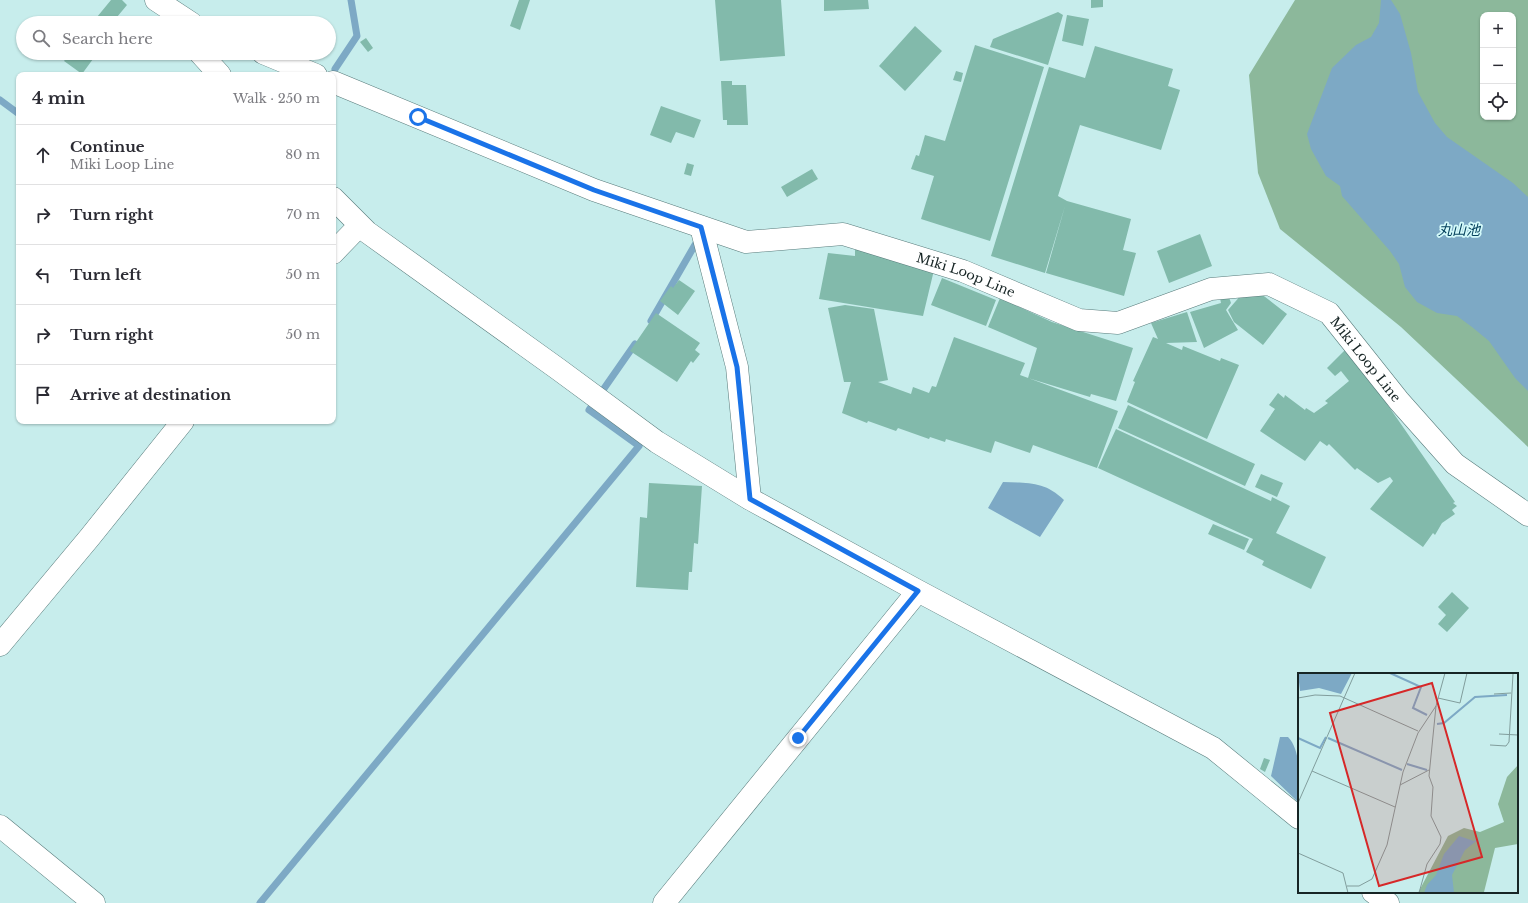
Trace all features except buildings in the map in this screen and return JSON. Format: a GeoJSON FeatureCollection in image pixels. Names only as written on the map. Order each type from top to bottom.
{"type":"FeatureCollection","features":[{"type":"Feature","properties":{"kind":"street"},"geometry":{"type":"LineString","coordinates":[[156,0],[180,16]]}},
{"type":"Feature","properties":{"kind":"street"},"geometry":{"type":"LineString","coordinates":[[206,60],[217,72]]}},
{"type":"Feature","properties":{"kind":"street"},"geometry":{"type":"LineString","coordinates":[[280,60],[309,72]]}},
{"type":"Feature","properties":{"kind":"street","name":"Miki Loop Line"},"geometry":{"type":"LineString","coordinates":[[336,83],[594,190],[746,242],[843,234],[964,271],[1079,320],[1118,323],[1211,289],[1269,284],[1328,313],[1399,400],[1455,464],[1528,515]]}},
{"type":"Feature","properties":{"kind":"street"},"geometry":{"type":"LineString","coordinates":[[336,201],[359,226],[657,442],[750,499],[918,591],[1213,748],[1298,817]]}},
{"type":"Feature","properties":{"kind":"street"},"geometry":{"type":"LineString","coordinates":[[336,250],[359,226]]}},
{"type":"Feature","properties":{"kind":"street"},"geometry":{"type":"LineString","coordinates":[[701,227],[737,367],[750,499]]}},
{"type":"Feature","properties":{"kind":"street"},"geometry":{"type":"LineString","coordinates":[[0,645],[90,537],[181,424]]}},
{"type":"Feature","properties":{"kind":"street"},"geometry":{"type":"LineString","coordinates":[[664,903],[918,591]]}},
{"type":"Feature","properties":{"kind":"street"},"geometry":{"type":"LineString","coordinates":[[0,826],[94,903]]}},
{"type":"Feature","properties":{"kind":"street"},"geometry":{"type":"LineString","coordinates":[[1374,893],[1388,903]]}},
{"type":"Feature","properties":{"kind":"green space"},"geometry":{"type":"Polygon","coordinates":[[[1295,0],[1528,0],[1528,447],[1401,327],[1280,229],[1258,173],[1249,75],[1295,0]]]}},
{"type":"Feature","properties":{"kind":"water","name":"丸山池"},"geometry":{"type":"Polygon","coordinates":[[[1381,0],[1391,0],[1400,14],[1411,53],[1418,92],[1435,123],[1447,137],[1513,183],[1528,197],[1528,391],[1515,378],[1489,341],[1472,327],[1457,316],[1437,313],[1417,302],[1405,287],[1399,264],[1390,251],[1342,196],[1340,186],[1326,176],[1311,149],[1307,134],[1332,68],[1356,45],[1371,37],[1379,23],[1381,0]]]}},
{"type":"Feature","properties":{"kind":"water"},"geometry":{"type":"Polygon","coordinates":[[[1003,482],[1028,483],[1043,486],[1050,489],[1064,500],[1040,537],[988,508],[1003,482]]]}},
{"type":"Feature","properties":{"kind":"water"},"geometry":{"type":"Polygon","coordinates":[[[1280,737],[1288,737],[1296,751],[1298,759],[1298,802],[1271,776],[1280,737]]]}},
{"type":"Feature","properties":{"kind":"waterway"},"geometry":{"type":"LineString","coordinates":[[335,69],[357,36],[351,0]]}},
{"type":"Feature","properties":{"kind":"waterway"},"geometry":{"type":"LineString","coordinates":[[0,100],[16,112]]}},
{"type":"Feature","properties":{"kind":"waterway"},"geometry":{"type":"LineString","coordinates":[[651,321],[696,243]]}},
{"type":"Feature","properties":{"kind":"waterway"},"geometry":{"type":"LineString","coordinates":[[260,903],[639,446],[589,410],[635,344]]}},
{"type":"Feature","properties":{"kind":"route"},"geometry":{"type":"LineString","coordinates":[[418,117],[594,190],[701,227],[737,367],[750,499],[918,591],[798,738]]}}]}
